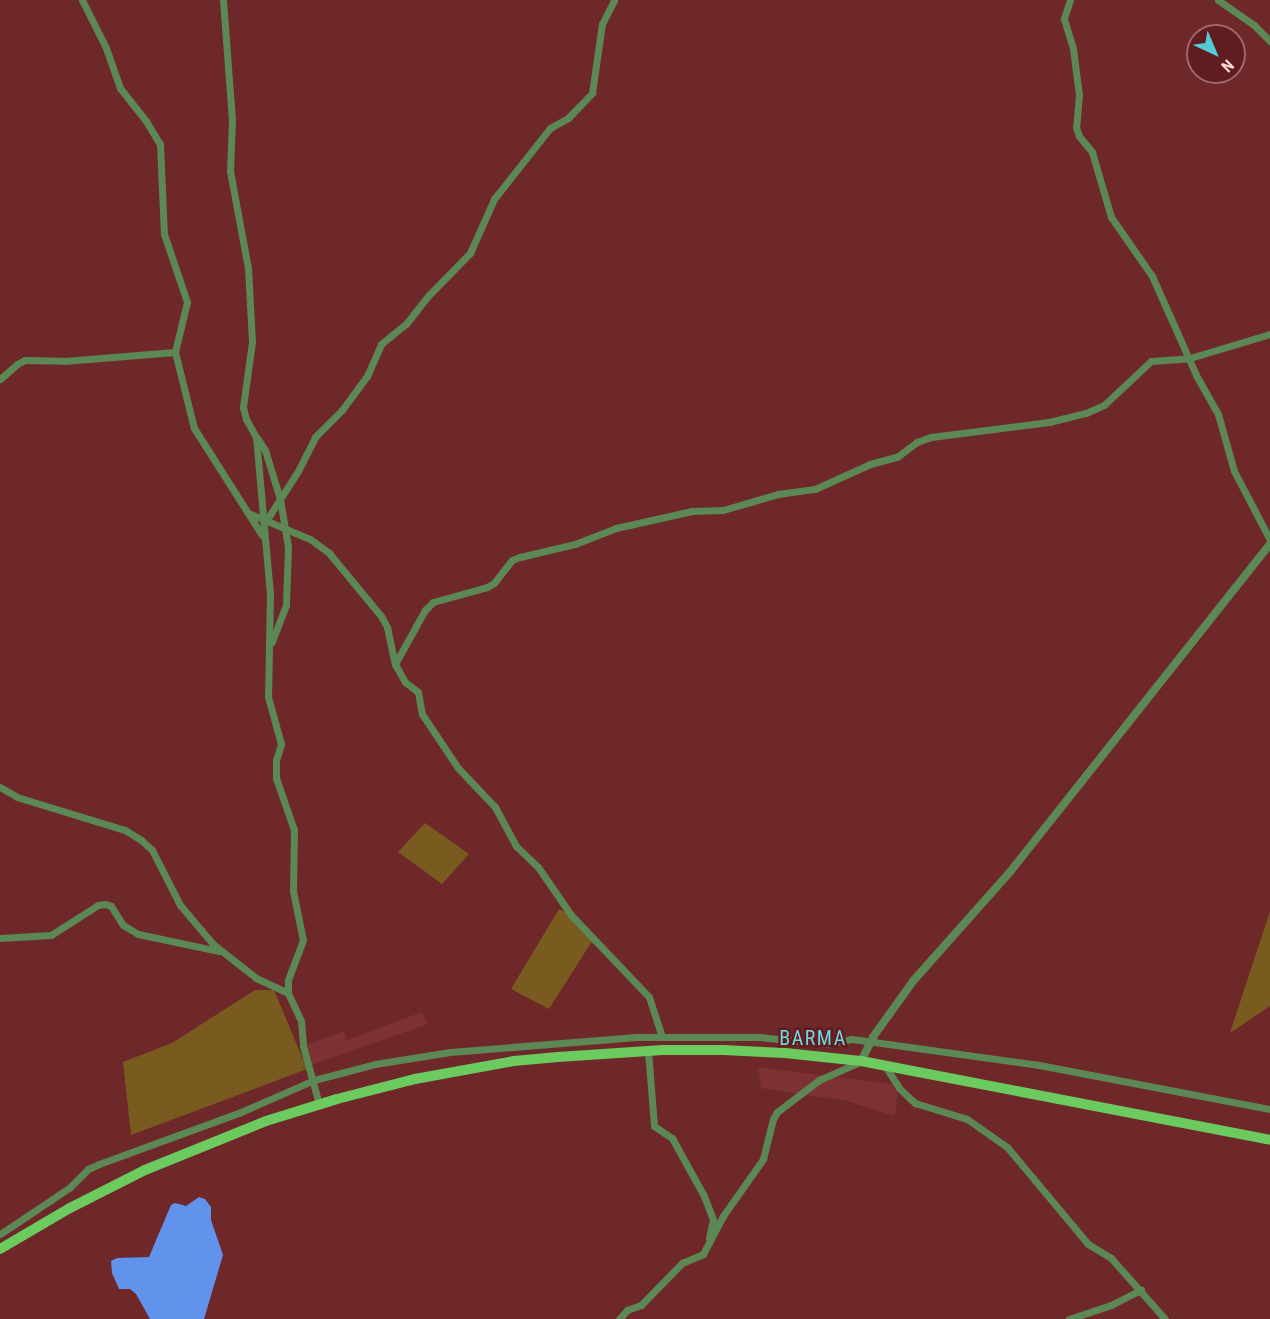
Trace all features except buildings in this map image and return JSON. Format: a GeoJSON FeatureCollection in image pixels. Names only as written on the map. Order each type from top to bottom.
{"type":"FeatureCollection","features":[{"type":"Feature","properties":{"kind":"main road"},"geometry":{"type":"LineString","coordinates":[[0,1250],[104,1190],[177,1155],[318,1104],[414,1079],[514,1062],[648,1051],[785,1053],[861,1061],[1270,1140]]}},
{"type":"Feature","properties":{"kind":"street"},"geometry":{"type":"LineString","coordinates":[[82,0],[106,48],[120,88],[146,121],[160,144],[164,234],[187,302],[175,352],[194,428],[264,537]]}},
{"type":"Feature","properties":{"kind":"street"},"geometry":{"type":"LineString","coordinates":[[223,0],[232,120],[230,171],[248,268],[252,342],[243,407],[246,419],[265,450],[280,499],[288,548],[286,605],[270,646]]}},
{"type":"Feature","properties":{"kind":"street"},"geometry":{"type":"LineString","coordinates":[[264,521],[280,499],[315,437],[342,410],[367,376],[381,344],[406,324],[429,295],[470,253],[494,199],[550,128],[568,118],[592,93],[602,24],[614,0]]}},
{"type":"Feature","properties":{"kind":"street"},"geometry":{"type":"LineString","coordinates":[[1070,0],[1064,20],[1073,49],[1078,95],[1076,127],[1078,136],[1092,152],[1111,217],[1152,276],[1218,414],[1234,471],[1270,540]]}},
{"type":"Feature","properties":{"kind":"street"},"geometry":{"type":"LineString","coordinates":[[1218,0],[1254,25],[1270,41]]}},
{"type":"Feature","properties":{"kind":"street"},"geometry":{"type":"LineString","coordinates":[[395,664],[425,610],[433,602],[487,587],[494,583],[512,560],[574,544],[616,528],[692,511],[723,510],[778,494],[815,489],[870,464],[897,457],[917,442],[931,437],[1049,422],[1086,413],[1104,405],[1151,361],[1190,358],[1270,334]]}},
{"type":"Feature","properties":{"kind":"street"},"geometry":{"type":"LineString","coordinates":[[0,379],[25,360],[63,361],[175,352]]}},
{"type":"Feature","properties":{"kind":"street"},"geometry":{"type":"LineString","coordinates":[[256,437],[270,594],[268,697],[281,744],[276,760],[276,778],[294,830],[293,891],[303,940],[288,980],[288,993],[301,1022],[303,1046],[314,1080],[318,1104]]}},
{"type":"Feature","properties":{"kind":"street"},"geometry":{"type":"LineString","coordinates":[[248,513],[310,539],[329,553],[381,616],[387,627],[395,664],[405,682],[418,692],[422,714],[458,768],[495,807],[516,846],[538,867],[571,915],[649,997],[662,1037]]}},
{"type":"Feature","properties":{"kind":"street"},"geometry":{"type":"LineString","coordinates":[[619,1319],[627,1310],[640,1305],[664,1278],[682,1263],[703,1254],[723,1216],[763,1159],[773,1119],[777,1112],[819,1080],[861,1061],[871,1041],[914,980],[1010,872],[1270,544]]}},
{"type":"Feature","properties":{"kind":"street"},"geometry":{"type":"LineString","coordinates":[[0,787],[17,797],[125,830],[141,840],[152,850],[180,905],[221,951],[256,978],[288,993]]}},
{"type":"Feature","properties":{"kind":"street"},"geometry":{"type":"LineString","coordinates":[[0,938],[51,935],[98,905],[105,904],[111,906],[123,925],[138,934],[221,951]]}},
{"type":"Feature","properties":{"kind":"street"},"geometry":{"type":"LineString","coordinates":[[0,1234],[69,1188],[88,1169],[99,1164],[241,1112],[314,1080],[375,1064],[450,1052],[554,1042],[662,1037],[760,1037],[826,1044],[852,1039],[1101,1076],[1270,1109]]}},
{"type":"Feature","properties":{"kind":"street"},"geometry":{"type":"LineString","coordinates":[[648,1051],[654,1126],[672,1138],[704,1196],[713,1220],[709,1244]]}},
{"type":"Feature","properties":{"kind":"street"},"geometry":{"type":"LineString","coordinates":[[885,1066],[900,1089],[915,1103],[967,1119],[1007,1147],[1088,1244],[1111,1258],[1165,1319]]}},
{"type":"Feature","properties":{"kind":"street"},"geometry":{"type":"LineString","coordinates":[[1069,1319],[1111,1305],[1141,1290]]}},
{"type":"Feature","properties":{"kind":"shaded area"},"geometry":{"type":"Polygon","coordinates":[[[425,823],[469,854],[442,884],[398,852],[425,823]]]}},
{"type":"Feature","properties":{"kind":"shaded area"},"geometry":{"type":"Polygon","coordinates":[[[559,909],[571,915],[594,938],[549,1009],[511,989],[559,909]]]}},
{"type":"Feature","properties":{"kind":"shaded area"},"geometry":{"type":"Polygon","coordinates":[[[1270,911],[1270,1006],[1230,1033],[1270,911]]]}},
{"type":"Feature","properties":{"kind":"shaded area"},"geometry":{"type":"Polygon","coordinates":[[[255,990],[274,990],[307,1069],[131,1135],[123,1062],[172,1043],[255,990]]]}},
{"type":"Feature","properties":{"kind":"shaded area"},"geometry":{"type":"Polygon","coordinates":[[[422,1012],[428,1024],[309,1066],[303,1046],[344,1031],[347,1040],[422,1012]]]}},
{"type":"Feature","properties":{"kind":"shaded area"},"geometry":{"type":"Polygon","coordinates":[[[758,1067],[898,1085],[895,1116],[847,1101],[761,1088],[758,1067]]]}},
{"type":"Feature","properties":{"kind":"water"},"geometry":{"type":"Polygon","coordinates":[[[199,1197],[205,1199],[211,1207],[211,1220],[223,1255],[204,1319],[150,1319],[136,1294],[130,1289],[119,1289],[112,1273],[111,1261],[117,1258],[149,1257],[171,1205],[175,1203],[186,1206],[199,1197]]]}},
{"type":"Feature","properties":{"kind":"district","name":"BARMA"},"geometry":{"type":"Point","coordinates":[813,1038]}}]}
